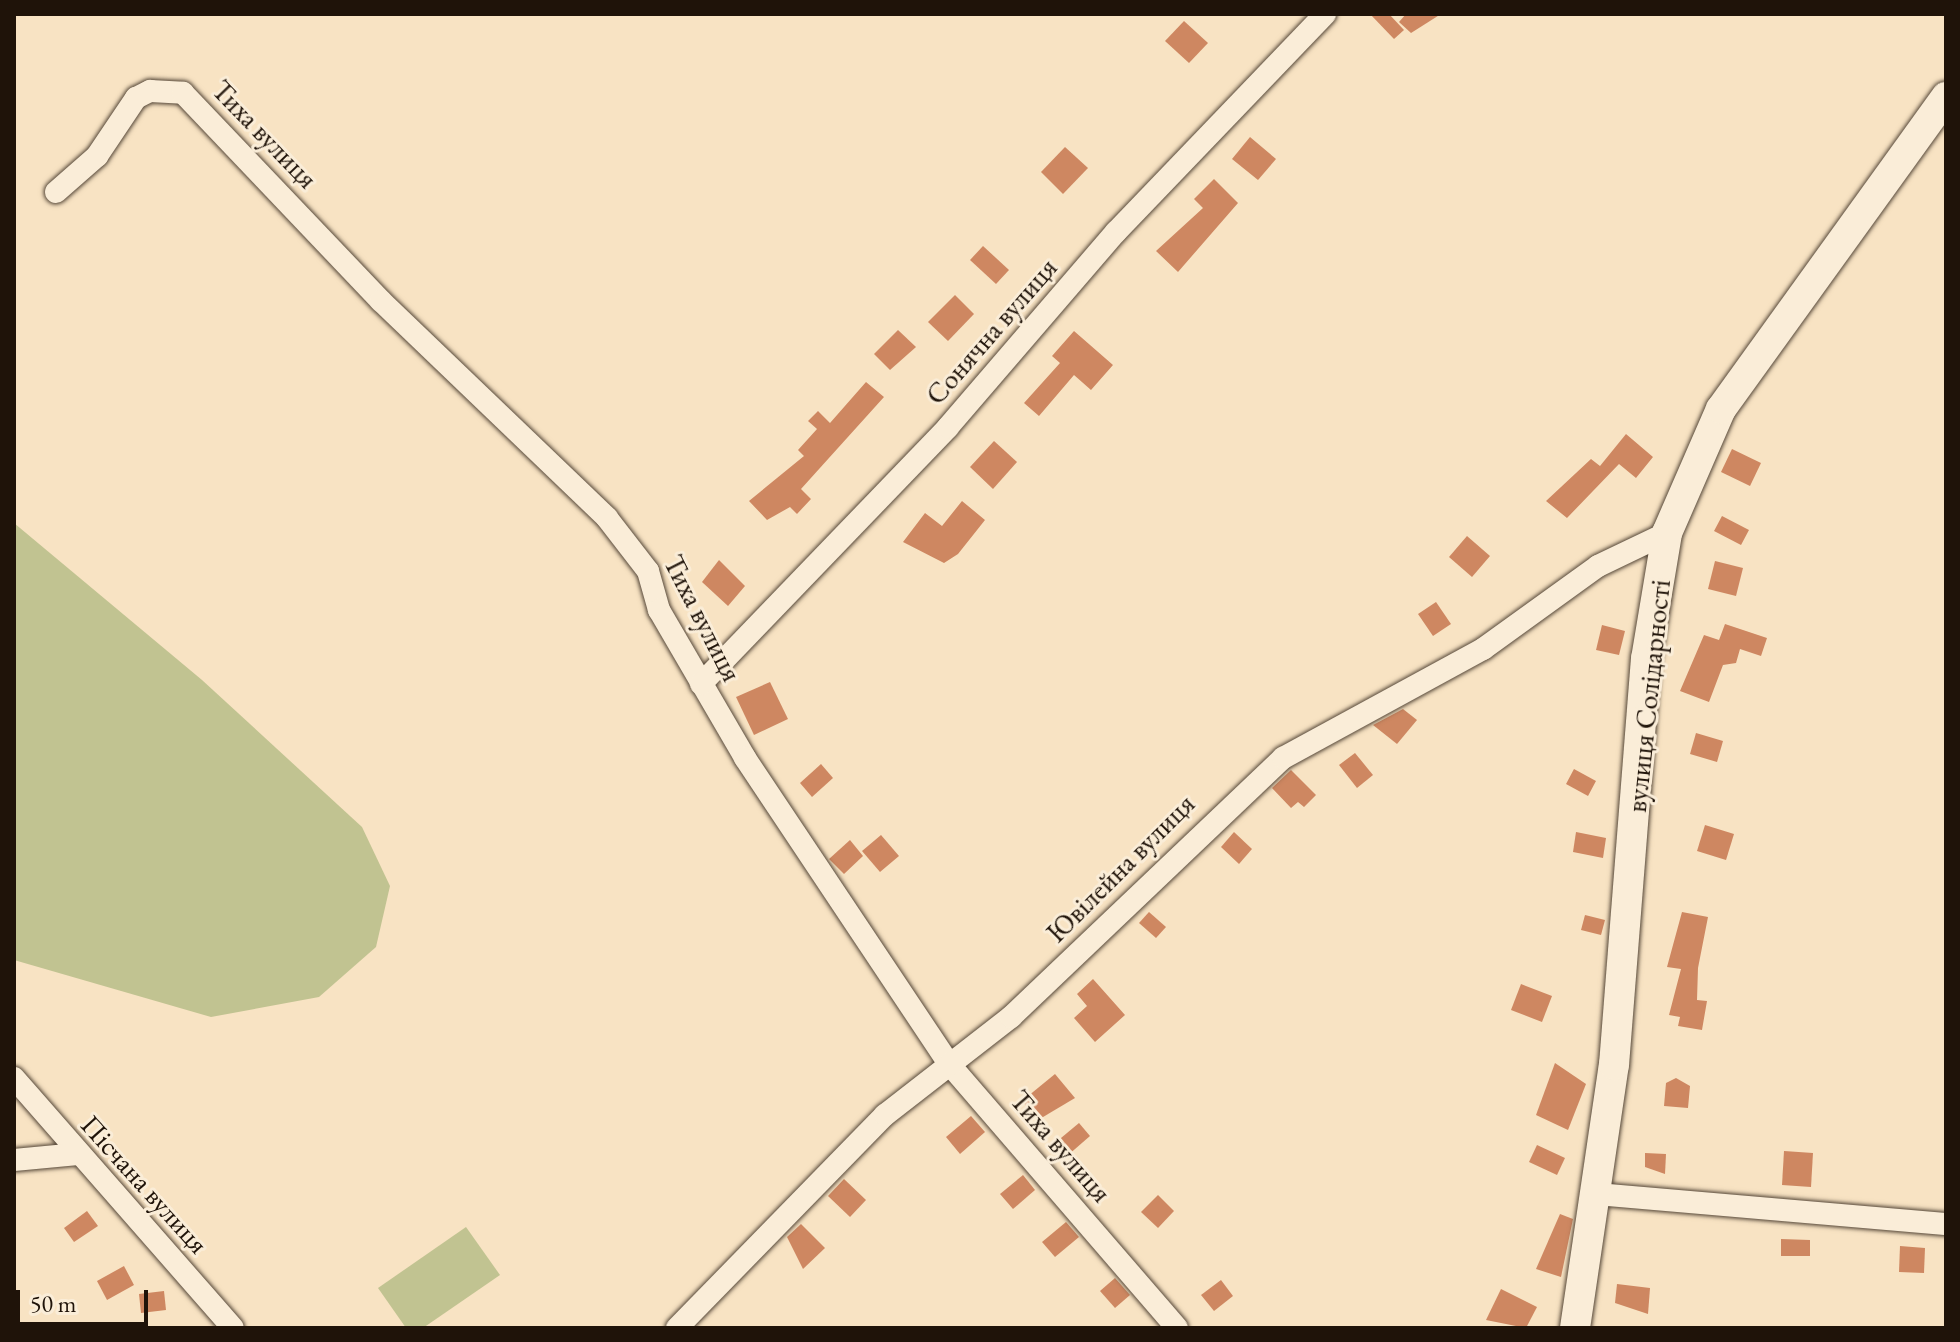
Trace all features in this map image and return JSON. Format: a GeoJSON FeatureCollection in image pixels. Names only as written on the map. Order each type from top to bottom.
{"type":"FeatureCollection","features":[{"type":"Feature","properties":{"kind":"main road","name":"вулиця Солідарності"},"geometry":{"type":"LineString","coordinates":[[1575,1328],[1596,1194],[1627,942],[1646,659],[1667,533],[1721,409],[1946,97]]}},
{"type":"Feature","properties":{"kind":"street","name":"Сонячна вулиця"},"geometry":{"type":"LineString","coordinates":[[701,684],[948,427],[1116,232],[1325,14]]}},
{"type":"Feature","properties":{"kind":"street","name":"Тиха вулиця"},"geometry":{"type":"LineString","coordinates":[[56,192],[97,156],[136,98],[150,91],[183,93],[381,301],[607,518],[648,571],[659,610],[701,684],[950,1065],[1177,1328]]}},
{"type":"Feature","properties":{"kind":"street","name":"Ювілейна вулиця"},"geometry":{"type":"LineString","coordinates":[[677,1328],[885,1115],[1011,1017],[1283,758],[1483,649],[1598,566],[1667,533]]}},
{"type":"Feature","properties":{"kind":"street","name":"Пісчана вулиця"},"geometry":{"type":"LineString","coordinates":[[14,1078],[233,1328]]}},
{"type":"Feature","properties":{"kind":"street"},"geometry":{"type":"LineString","coordinates":[[14,1160],[78,1154]]}},
{"type":"Feature","properties":{"kind":"street"},"geometry":{"type":"LineString","coordinates":[[14,1173],[42,1158]]}},
{"type":"Feature","properties":{"kind":"street"},"geometry":{"type":"LineString","coordinates":[[1596,1194],[1946,1224]]}},
{"type":"Feature","properties":{"kind":"green space"},"geometry":{"type":"Polygon","coordinates":[[[14,523],[202,680],[362,827],[390,886],[376,947],[319,997],[211,1017],[14,960],[14,523]]]}},
{"type":"Feature","properties":{"kind":"green space"},"geometry":{"type":"Polygon","coordinates":[[[466,1227],[500,1275],[423,1328],[406,1328],[378,1288],[466,1227]]]}},
{"type":"Feature","properties":{"kind":"building"},"geometry":{"type":"Polygon","coordinates":[[[1370,14],[1389,14],[1404,30],[1394,39],[1370,14]]]}},
{"type":"Feature","properties":{"kind":"building"},"geometry":{"type":"Polygon","coordinates":[[[1406,14],[1441,14],[1411,33],[1399,22],[1406,14]]]}},
{"type":"Feature","properties":{"kind":"building"},"geometry":{"type":"Polygon","coordinates":[[[1184,21],[1208,43],[1189,63],[1165,41],[1184,21]]]}},
{"type":"Feature","properties":{"kind":"building"},"geometry":{"type":"Polygon","coordinates":[[[1250,137],[1276,159],[1258,180],[1232,159],[1250,137]]]}},
{"type":"Feature","properties":{"kind":"building"},"geometry":{"type":"Polygon","coordinates":[[[1065,147],[1088,168],[1063,194],[1041,172],[1065,147]]]}},
{"type":"Feature","properties":{"kind":"building"},"geometry":{"type":"Polygon","coordinates":[[[1214,179],[1238,203],[1178,272],[1156,251],[1203,208],[1194,199],[1214,179]]]}},
{"type":"Feature","properties":{"kind":"building"},"geometry":{"type":"Polygon","coordinates":[[[983,246],[1009,270],[996,284],[970,260],[983,246]]]}},
{"type":"Feature","properties":{"kind":"building"},"geometry":{"type":"Polygon","coordinates":[[[955,295],[974,314],[948,341],[928,322],[955,295]]]}},
{"type":"Feature","properties":{"kind":"building"},"geometry":{"type":"Polygon","coordinates":[[[898,330],[916,347],[890,370],[874,354],[898,330]]]}},
{"type":"Feature","properties":{"kind":"building"},"geometry":{"type":"Polygon","coordinates":[[[1074,331],[1113,365],[1091,390],[1074,375],[1039,416],[1024,403],[1060,363],[1052,356],[1074,331]]]}},
{"type":"Feature","properties":{"kind":"building"},"geometry":{"type":"Polygon","coordinates":[[[866,382],[884,397],[801,489],[811,499],[797,514],[790,507],[767,520],[749,501],[804,456],[798,450],[817,429],[808,421],[818,411],[830,423],[866,382]]]}},
{"type":"Feature","properties":{"kind":"building"},"geometry":{"type":"Polygon","coordinates":[[[1626,434],[1653,457],[1636,478],[1619,464],[1567,518],[1546,501],[1591,459],[1600,466],[1626,434]]]}},
{"type":"Feature","properties":{"kind":"building"},"geometry":{"type":"Polygon","coordinates":[[[994,441],[1017,462],[993,489],[970,467],[994,441]]]}},
{"type":"Feature","properties":{"kind":"building"},"geometry":{"type":"Polygon","coordinates":[[[1732,449],[1761,463],[1750,486],[1721,472],[1732,449]]]}},
{"type":"Feature","properties":{"kind":"building"},"geometry":{"type":"Polygon","coordinates":[[[962,501],[985,520],[958,554],[944,563],[903,542],[925,513],[942,526],[962,501]]]}},
{"type":"Feature","properties":{"kind":"building"},"geometry":{"type":"Polygon","coordinates":[[[1722,516],[1749,530],[1741,545],[1714,531],[1722,516]]]}},
{"type":"Feature","properties":{"kind":"building"},"geometry":{"type":"Polygon","coordinates":[[[1467,536],[1490,556],[1472,577],[1449,557],[1467,536]]]}},
{"type":"Feature","properties":{"kind":"building"},"geometry":{"type":"Polygon","coordinates":[[[719,560],[745,586],[728,606],[702,582],[719,560]]]}},
{"type":"Feature","properties":{"kind":"building"},"geometry":{"type":"Polygon","coordinates":[[[1715,561],[1743,568],[1736,596],[1708,589],[1715,561]]]}},
{"type":"Feature","properties":{"kind":"building"},"geometry":{"type":"Polygon","coordinates":[[[1436,602],[1451,624],[1433,636],[1418,614],[1436,602]]]}},
{"type":"Feature","properties":{"kind":"building"},"geometry":{"type":"Polygon","coordinates":[[[1725,624],[1767,638],[1761,656],[1740,649],[1736,663],[1723,665],[1709,702],[1680,691],[1704,635],[1719,640],[1725,624]]]}},
{"type":"Feature","properties":{"kind":"building"},"geometry":{"type":"Polygon","coordinates":[[[1602,625],[1625,631],[1619,655],[1596,650],[1602,625]]]}},
{"type":"Feature","properties":{"kind":"building"},"geometry":{"type":"Polygon","coordinates":[[[770,682],[788,719],[754,735],[736,697],[770,682]]]}},
{"type":"Feature","properties":{"kind":"building"},"geometry":{"type":"Polygon","coordinates":[[[1403,709],[1417,720],[1397,744],[1373,725],[1403,709]]]}},
{"type":"Feature","properties":{"kind":"building"},"geometry":{"type":"Polygon","coordinates":[[[1696,733],[1723,741],[1717,762],[1690,754],[1696,733]]]}},
{"type":"Feature","properties":{"kind":"building"},"geometry":{"type":"Polygon","coordinates":[[[1355,753],[1373,775],[1357,788],[1339,765],[1355,753]]]}},
{"type":"Feature","properties":{"kind":"building"},"geometry":{"type":"Polygon","coordinates":[[[821,764],[833,778],[812,797],[800,783],[821,764]]]}},
{"type":"Feature","properties":{"kind":"building"},"geometry":{"type":"Polygon","coordinates":[[[1574,769],[1596,781],[1588,796],[1566,784],[1574,769]]]}},
{"type":"Feature","properties":{"kind":"building"},"geometry":{"type":"Polygon","coordinates":[[[1291,770],[1316,795],[1304,807],[1298,802],[1291,808],[1272,788],[1291,770]]]}},
{"type":"Feature","properties":{"kind":"building"},"geometry":{"type":"Polygon","coordinates":[[[1705,825],[1734,834],[1726,860],[1697,851],[1705,825]]]}},
{"type":"Feature","properties":{"kind":"building"},"geometry":{"type":"Polygon","coordinates":[[[1234,832],[1252,849],[1239,864],[1221,847],[1234,832]]]}},
{"type":"Feature","properties":{"kind":"building"},"geometry":{"type":"Polygon","coordinates":[[[1576,832],[1606,838],[1603,858],[1573,852],[1576,832]]]}},
{"type":"Feature","properties":{"kind":"building"},"geometry":{"type":"Polygon","coordinates":[[[881,835],[899,856],[880,872],[862,851],[881,835]]]}},
{"type":"Feature","properties":{"kind":"building"},"geometry":{"type":"Polygon","coordinates":[[[850,840],[863,856],[844,874],[829,859],[850,840]]]}},
{"type":"Feature","properties":{"kind":"building"},"geometry":{"type":"Polygon","coordinates":[[[1149,912],[1166,927],[1156,938],[1139,923],[1149,912]]]}},
{"type":"Feature","properties":{"kind":"building"},"geometry":{"type":"Polygon","coordinates":[[[1682,912],[1708,917],[1698,968],[1697,1000],[1707,1001],[1702,1030],[1678,1026],[1680,1017],[1669,1015],[1681,969],[1667,967],[1682,912]]]}},
{"type":"Feature","properties":{"kind":"building"},"geometry":{"type":"Polygon","coordinates":[[[1585,915],[1605,920],[1601,935],[1581,930],[1585,915]]]}},
{"type":"Feature","properties":{"kind":"building"},"geometry":{"type":"Polygon","coordinates":[[[1093,979],[1125,1015],[1095,1042],[1074,1018],[1087,1006],[1077,994],[1093,979]]]}},
{"type":"Feature","properties":{"kind":"building"},"geometry":{"type":"Polygon","coordinates":[[[1521,984],[1552,996],[1542,1022],[1511,1010],[1521,984]]]}},
{"type":"Feature","properties":{"kind":"building"},"geometry":{"type":"Polygon","coordinates":[[[1555,1063],[1586,1084],[1568,1130],[1536,1115],[1555,1063]]]}},
{"type":"Feature","properties":{"kind":"building"},"geometry":{"type":"Polygon","coordinates":[[[1055,1074],[1075,1098],[1038,1120],[1022,1101],[1055,1074]]]}},
{"type":"Feature","properties":{"kind":"building"},"geometry":{"type":"Polygon","coordinates":[[[1676,1078],[1690,1086],[1688,1108],[1664,1106],[1666,1083],[1676,1078]]]}},
{"type":"Feature","properties":{"kind":"building"},"geometry":{"type":"Polygon","coordinates":[[[971,1116],[985,1132],[960,1154],[946,1137],[971,1116]]]}},
{"type":"Feature","properties":{"kind":"building"},"geometry":{"type":"Polygon","coordinates":[[[1079,1123],[1090,1136],[1067,1156],[1055,1143],[1079,1123]]]}},
{"type":"Feature","properties":{"kind":"building"},"geometry":{"type":"Polygon","coordinates":[[[1537,1145],[1565,1158],[1557,1175],[1529,1162],[1537,1145]]]}},
{"type":"Feature","properties":{"kind":"building"},"geometry":{"type":"Polygon","coordinates":[[[1784,1151],[1813,1153],[1811,1187],[1782,1185],[1784,1151]]]}},
{"type":"Feature","properties":{"kind":"building"},"geometry":{"type":"Polygon","coordinates":[[[1645,1153],[1666,1154],[1665,1174],[1645,1167],[1645,1153]]]}},
{"type":"Feature","properties":{"kind":"building"},"geometry":{"type":"Polygon","coordinates":[[[1023,1175],[1035,1190],[1013,1209],[1000,1194],[1023,1175]]]}},
{"type":"Feature","properties":{"kind":"building"},"geometry":{"type":"Polygon","coordinates":[[[844,1179],[866,1200],[850,1217],[828,1196],[844,1179]]]}},
{"type":"Feature","properties":{"kind":"building"},"geometry":{"type":"Polygon","coordinates":[[[1158,1195],[1174,1211],[1158,1228],[1141,1212],[1158,1195]]]}},
{"type":"Feature","properties":{"kind":"building"},"geometry":{"type":"Polygon","coordinates":[[[87,1211],[98,1226],[74,1242],[64,1228],[87,1211]]]}},
{"type":"Feature","properties":{"kind":"building"},"geometry":{"type":"Polygon","coordinates":[[[1560,1214],[1573,1219],[1561,1277],[1536,1269],[1560,1214]]]}},
{"type":"Feature","properties":{"kind":"building"},"geometry":{"type":"Polygon","coordinates":[[[1066,1222],[1079,1237],[1055,1257],[1042,1242],[1066,1222]]]}},
{"type":"Feature","properties":{"kind":"building"},"geometry":{"type":"Polygon","coordinates":[[[801,1224],[825,1248],[803,1269],[787,1237],[801,1224]]]}},
{"type":"Feature","properties":{"kind":"building"},"geometry":{"type":"Polygon","coordinates":[[[1781,1239],[1810,1240],[1810,1256],[1781,1256],[1781,1239]]]}},
{"type":"Feature","properties":{"kind":"building"},"geometry":{"type":"Polygon","coordinates":[[[1900,1246],[1925,1248],[1924,1273],[1899,1272],[1900,1246]]]}},
{"type":"Feature","properties":{"kind":"building"},"geometry":{"type":"Polygon","coordinates":[[[124,1266],[134,1285],[107,1300],[97,1281],[124,1266]]]}},
{"type":"Feature","properties":{"kind":"building"},"geometry":{"type":"Polygon","coordinates":[[[1115,1278],[1130,1295],[1115,1308],[1100,1291],[1115,1278]]]}},
{"type":"Feature","properties":{"kind":"building"},"geometry":{"type":"Polygon","coordinates":[[[1221,1280],[1233,1296],[1214,1311],[1201,1295],[1221,1280]]]}},
{"type":"Feature","properties":{"kind":"building"},"geometry":{"type":"Polygon","coordinates":[[[1617,1284],[1650,1288],[1648,1314],[1615,1303],[1617,1284]]]}},
{"type":"Feature","properties":{"kind":"building"},"geometry":{"type":"Polygon","coordinates":[[[1501,1289],[1537,1307],[1526,1328],[1486,1320],[1501,1289]]]}},
{"type":"Feature","properties":{"kind":"building"},"geometry":{"type":"Polygon","coordinates":[[[164,1291],[166,1310],[141,1313],[139,1294],[164,1291]]]}}]}
